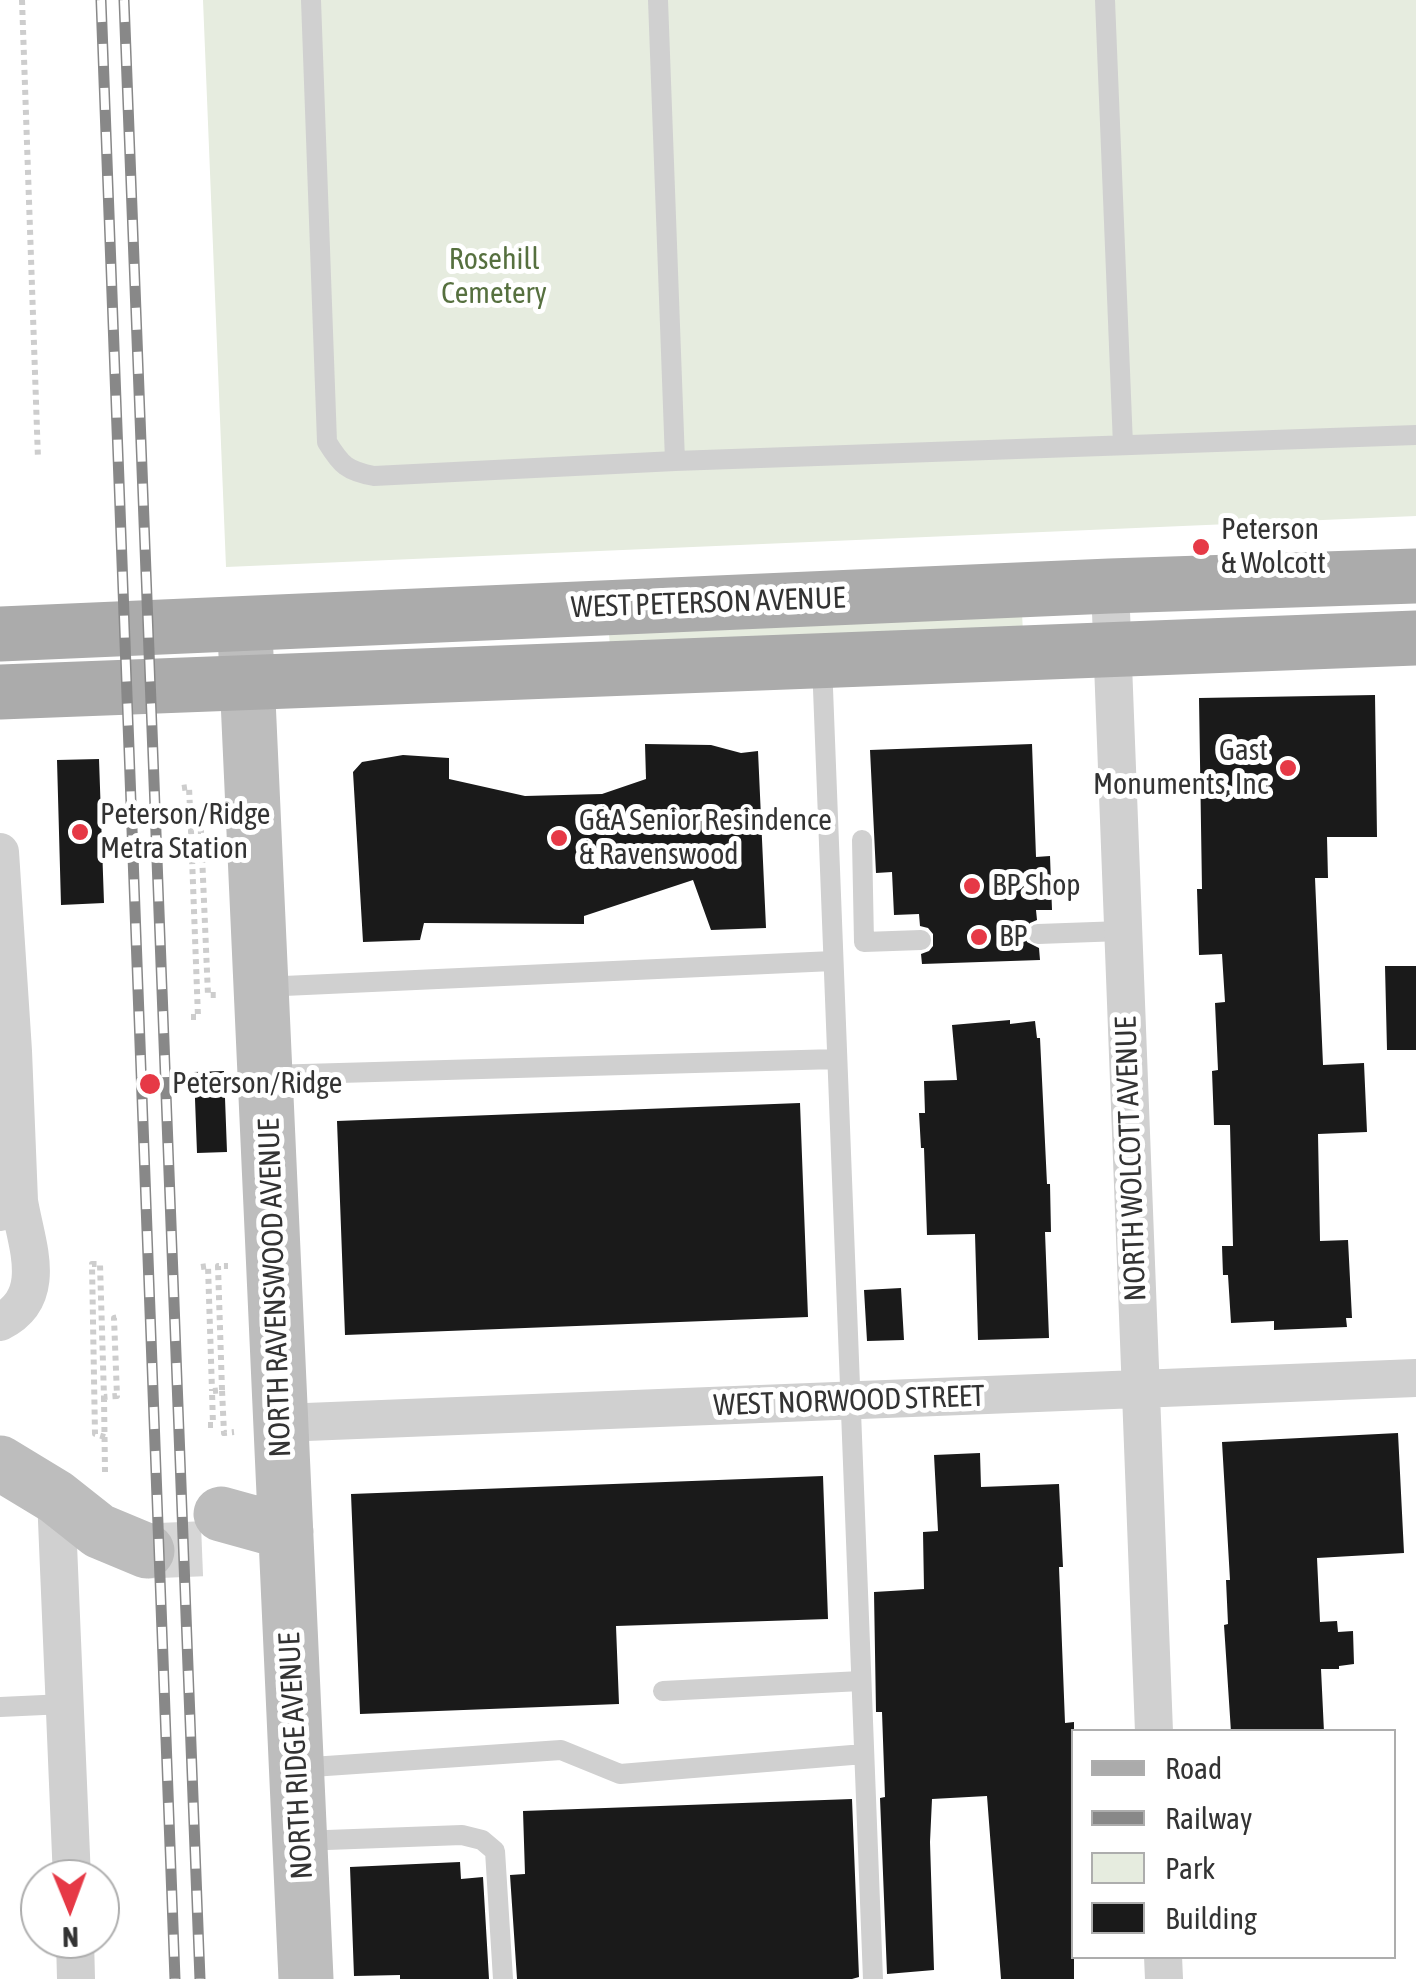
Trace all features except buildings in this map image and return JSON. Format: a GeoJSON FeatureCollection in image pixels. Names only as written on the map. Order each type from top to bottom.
{"type":"FeatureCollection","features":[{"type":"Feature","properties":{"kind":"main road","name":"WEST PETERSON AVENUE"},"geometry":{"type":"LineString","coordinates":[[0,634],[1416,576]]}},
{"type":"Feature","properties":{"kind":"main road","name":"NORTH RAVENSWOOD AVENUE"},"geometry":{"type":"LineString","coordinates":[[244,624],[266,1075],[258,1428],[286,1532]]}},
{"type":"Feature","properties":{"kind":"main road","name":"WEST PETERSON AVENUE"},"geometry":{"type":"LineString","coordinates":[[0,692],[1416,638]]}},
{"type":"Feature","properties":{"kind":"main road"},"geometry":{"type":"LineString","coordinates":[[0,1464],[56,1497],[116,1514],[146,1534]]}},
{"type":"Feature","properties":{"kind":"main road"},"geometry":{"type":"LineString","coordinates":[[222,1531],[286,1532]]}},
{"type":"Feature","properties":{"kind":"main road","name":"NORTH RIDGE AVENUE"},"geometry":{"type":"LineString","coordinates":[[286,1532],[306,1979]]}},
{"type":"Feature","properties":{"kind":"street","name":"NORTH WOLCOTT AVENUE"},"geometry":{"type":"LineString","coordinates":[[1110,586],[1154,1729]]}},
{"type":"Feature","properties":{"kind":"street"},"geometry":{"type":"LineString","coordinates":[[0,852],[13,1050],[9,1206],[32,1276],[24,1304],[14,1316],[0,1322]]}},
{"type":"Feature","properties":{"kind":"street","name":"WEST NORWOOD STREET"},"geometry":{"type":"LineString","coordinates":[[258,1428],[1416,1378]]}},
{"type":"Feature","properties":{"kind":"street"},"geometry":{"type":"LineString","coordinates":[[56,1497],[71,1859]]}},
{"type":"Feature","properties":{"kind":"lane"},"geometry":{"type":"LineString","coordinates":[[311,0],[327,442],[353,472],[374,476],[676,461],[1416,436]]}},
{"type":"Feature","properties":{"kind":"lane"},"geometry":{"type":"LineString","coordinates":[[658,0],[676,461]]}},
{"type":"Feature","properties":{"kind":"lane"},"geometry":{"type":"LineString","coordinates":[[1105,0],[1123,445]]}},
{"type":"Feature","properties":{"kind":"lane"},"geometry":{"type":"LineString","coordinates":[[822,661],[873,1979]]}},
{"type":"Feature","properties":{"kind":"lane"},"geometry":{"type":"LineString","coordinates":[[862,840],[864,942],[920,940]]}},
{"type":"Feature","properties":{"kind":"lane"},"geometry":{"type":"LineString","coordinates":[[1038,934],[1122,931]]}},
{"type":"Feature","properties":{"kind":"lane"},"geometry":{"type":"LineString","coordinates":[[262,988],[833,961]]}},
{"type":"Feature","properties":{"kind":"lane"},"geometry":{"type":"LineString","coordinates":[[266,1075],[837,1058]]}},
{"type":"Feature","properties":{"kind":"lane"},"geometry":{"type":"LineString","coordinates":[[662,1690],[861,1682]]}},
{"type":"Feature","properties":{"kind":"lane"},"geometry":{"type":"LineString","coordinates":[[0,1707],[65,1704]]}},
{"type":"Feature","properties":{"kind":"lane"},"geometry":{"type":"LineString","coordinates":[[297,1768],[561,1750],[620,1774],[864,1754]]}},
{"type":"Feature","properties":{"kind":"lane"},"geometry":{"type":"LineString","coordinates":[[300,1841],[462,1835],[482,1840],[495,1850],[503,1979]]}},
{"type":"Feature","properties":{"kind":"path"},"geometry":{"type":"LineString","coordinates":[[22,0],[38,459]]}},
{"type":"Feature","properties":{"kind":"path"},"geometry":{"type":"LineString","coordinates":[[182,788],[189,787],[191,831],[198,1017],[191,1017]]}},
{"type":"Feature","properties":{"kind":"path"},"geometry":{"type":"LineString","coordinates":[[191,831],[201,831],[208,990]]}},
{"type":"Feature","properties":{"kind":"path"},"geometry":{"type":"LineString","coordinates":[[105,1436],[95,1434],[92,1264],[100,1264],[105,1436],[105,1472]]}},
{"type":"Feature","properties":{"kind":"path"},"geometry":{"type":"LineString","coordinates":[[201,1267],[208,1266],[213,1425],[208,1425]]}},
{"type":"Feature","properties":{"kind":"path"},"geometry":{"type":"LineString","coordinates":[[218,1272],[224,1432],[258,1428]]}},
{"type":"Feature","properties":{"kind":"path"},"geometry":{"type":"LineString","coordinates":[[104,1397],[117,1396],[114,1318],[119,1317]]}},
{"type":"Feature","properties":{"kind":"path"},"geometry":{"type":"LineString","coordinates":[[212,1391],[222,1390]]}},
{"type":"Feature","properties":{"kind":"green space","name":"Rosehill Cemetery"},"geometry":{"type":"Polygon","coordinates":[[[203,0],[1416,0],[1416,516],[226,567],[203,0]]]}},
{"type":"Feature","properties":{"kind":"green space"},"geometry":{"type":"Polygon","coordinates":[[[1022,613],[1023,633],[610,649],[609,633],[1022,613]]]}},
{"type":"Feature","properties":{"kind":"tunnel"},"geometry":{"type":"LineString","coordinates":[[147,1551],[222,1548]]}},
{"type":"Feature","properties":{"kind":"railway"},"geometry":{"type":"LineString","coordinates":[[101,0],[175,1979]]}},
{"type":"Feature","properties":{"kind":"railway"},"geometry":{"type":"LineString","coordinates":[[124,0],[200,1979]]}},
{"type":"Feature","properties":{"kind":"place","name":"Peterson & Wolcott"},"geometry":{"type":"Point","coordinates":[1201,547]}},
{"type":"Feature","properties":{"kind":"place","name":"Gast Monuments, Inc"},"geometry":{"type":"Point","coordinates":[1288,768]}},
{"type":"Feature","properties":{"kind":"place","name":"Peterson/Ridge Metra Station"},"geometry":{"type":"Point","coordinates":[80,832]}},
{"type":"Feature","properties":{"kind":"place","name":"G&A Senior Resindence & Ravenswood"},"geometry":{"type":"Point","coordinates":[559,838]}},
{"type":"Feature","properties":{"kind":"place","name":"BP Shop"},"geometry":{"type":"Point","coordinates":[972,886]}},
{"type":"Feature","properties":{"kind":"place","name":"BP"},"geometry":{"type":"Point","coordinates":[979,937]}},
{"type":"Feature","properties":{"kind":"place","name":"Peterson/Ridge"},"geometry":{"type":"Point","coordinates":[150,1084]}}]}
